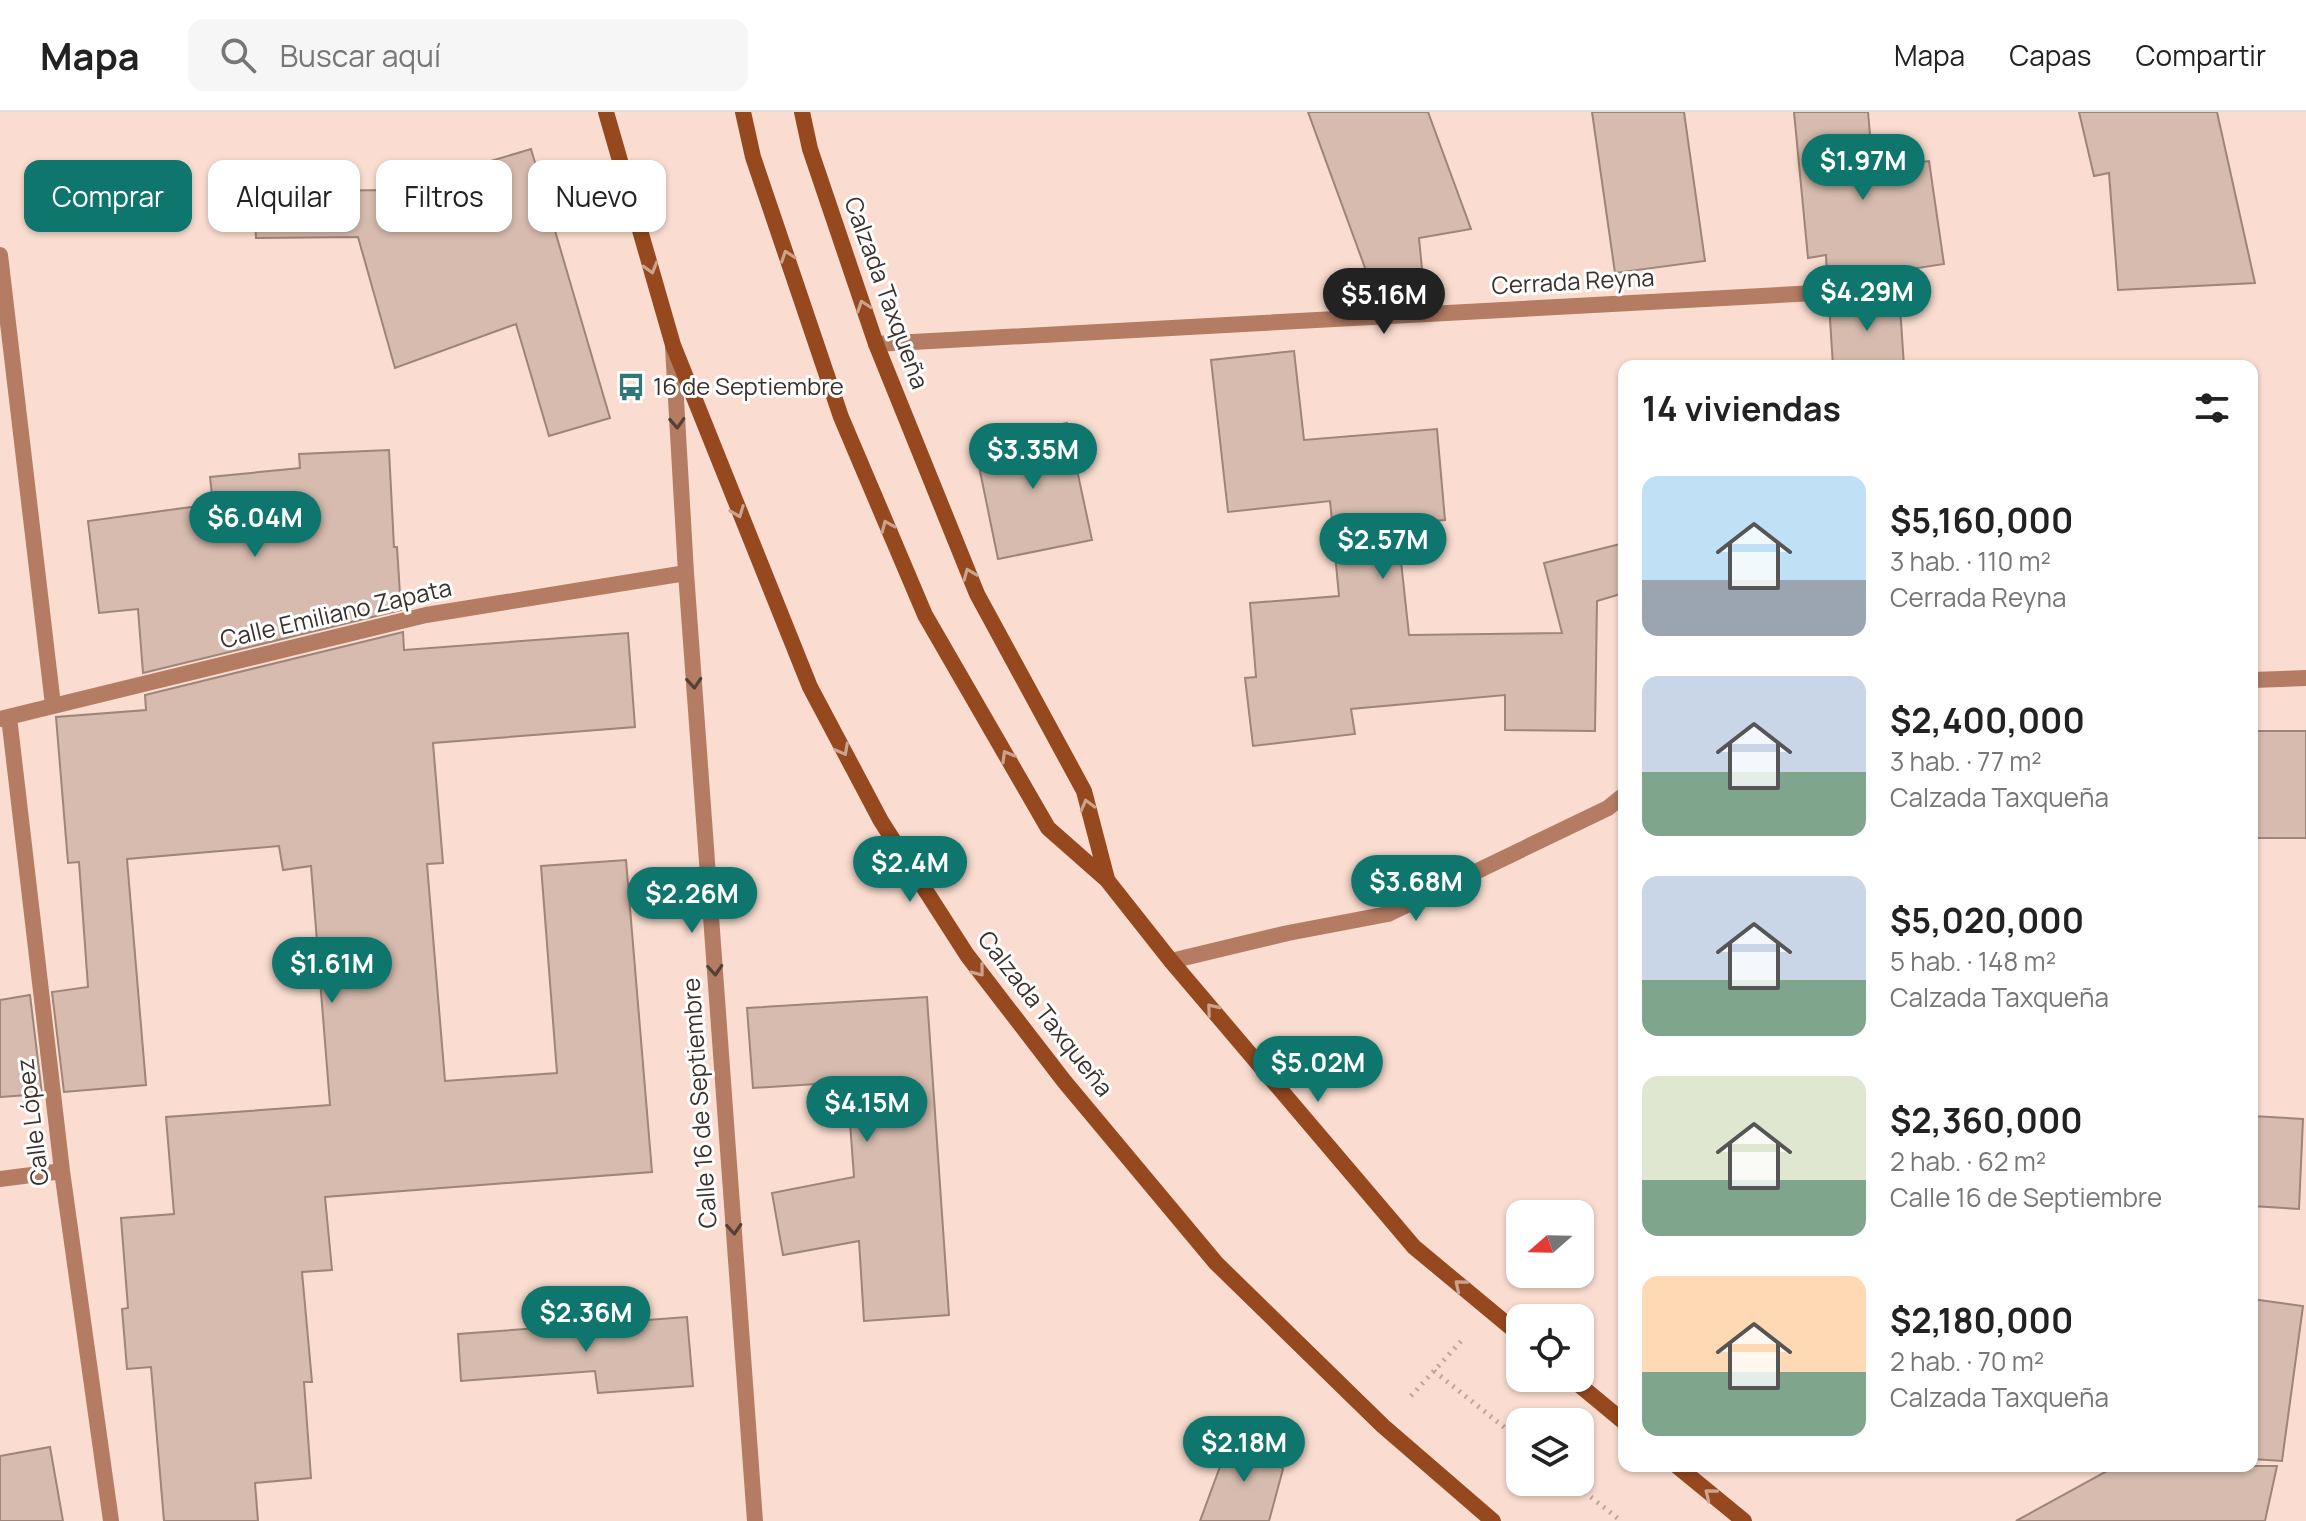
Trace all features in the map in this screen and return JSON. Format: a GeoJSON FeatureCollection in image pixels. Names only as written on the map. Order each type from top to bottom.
{"type":"FeatureCollection","features":[{"type":"Feature","properties":{"kind":"main road","name":"Calzada Taxqueña"},"geometry":{"type":"LineString","coordinates":[[606,112],[673,345],[810,687],[881,821],[967,955],[1064,1081],[1216,1263],[1383,1426],[1493,1521]]}},
{"type":"Feature","properties":{"kind":"main road","name":"Calzada Taxqueña"},"geometry":{"type":"LineString","coordinates":[[743,112],[753,157],[841,417],[925,615],[1048,828],[1107,880],[1171,961],[1414,1247],[1506,1323]]}},
{"type":"Feature","properties":{"kind":"main road","name":"Calzada Taxqueña"},"geometry":{"type":"LineString","coordinates":[[802,112],[810,149],[876,344],[977,594],[1084,791],[1107,880]]}},
{"type":"Feature","properties":{"kind":"main road"},"geometry":{"type":"LineString","coordinates":[[1588,1392],[1618,1417]]}},
{"type":"Feature","properties":{"kind":"main road"},"geometry":{"type":"LineString","coordinates":[[1684,1472],[1744,1521]]}},
{"type":"Feature","properties":{"kind":"street"},"geometry":{"type":"LineString","coordinates":[[0,255],[53,705]]}},
{"type":"Feature","properties":{"kind":"street","name":"Cerrada Reyna"},"geometry":{"type":"LineString","coordinates":[[876,344],[1889,289]]}},
{"type":"Feature","properties":{"kind":"street","name":"Calle 16 de Septiembre"},"geometry":{"type":"LineString","coordinates":[[673,345],[686,573],[755,1521]]}},
{"type":"Feature","properties":{"kind":"street","name":"Calle Emiliano Zapata"},"geometry":{"type":"LineString","coordinates":[[5,718],[426,615],[686,573]]}},
{"type":"Feature","properties":{"kind":"street"},"geometry":{"type":"LineString","coordinates":[[2258,680],[2306,678]]}},
{"type":"Feature","properties":{"kind":"street","name":"Calle López"},"geometry":{"type":"LineString","coordinates":[[5,718],[62,1171],[111,1521]]}},
{"type":"Feature","properties":{"kind":"street"},"geometry":{"type":"LineString","coordinates":[[1171,961],[1288,933],[1388,914],[1608,808],[1618,800]]}},
{"type":"Feature","properties":{"kind":"street"},"geometry":{"type":"LineString","coordinates":[[0,1179],[62,1171]]}},
{"type":"Feature","properties":{"kind":"path"},"geometry":{"type":"LineString","coordinates":[[1383,1426],[1489,1309]]}},
{"type":"Feature","properties":{"kind":"path"},"geometry":{"type":"LineString","coordinates":[[1434,1371],[1506,1429]]}},
{"type":"Feature","properties":{"kind":"path"},"geometry":{"type":"LineString","coordinates":[[1590,1496],[1621,1521]]}},
{"type":"Feature","properties":{"kind":"building"},"geometry":{"type":"Polygon","coordinates":[[[1308,112],[1428,112],[1471,229],[1419,238],[1422,269],[1372,287],[1308,112]]]}},
{"type":"Feature","properties":{"kind":"building"},"geometry":{"type":"Polygon","coordinates":[[[1592,112],[1684,112],[1705,261],[1615,273],[1592,112]]]}},
{"type":"Feature","properties":{"kind":"building"},"geometry":{"type":"Polygon","coordinates":[[[1794,112],[1868,112],[1873,168],[1929,161],[1944,264],[1898,271],[1899,285],[1888,278],[1827,281],[1826,255],[1808,258],[1794,112]]]}},
{"type":"Feature","properties":{"kind":"building"},"geometry":{"type":"Polygon","coordinates":[[[2079,112],[2217,112],[2255,283],[2118,290],[2109,173],[2094,176],[2079,112]]]}},
{"type":"Feature","properties":{"kind":"building"},"geometry":{"type":"Polygon","coordinates":[[[531,149],[534,160],[528,160],[528,232],[555,232],[610,418],[549,436],[516,324],[395,368],[358,237],[256,238],[256,232],[360,232],[360,190],[376,190],[376,232],[512,232],[512,160],[494,160],[531,149]]]}},
{"type":"Feature","properties":{"kind":"building"},"geometry":{"type":"Polygon","coordinates":[[[1899,292],[1904,360],[1833,360],[1829,303],[1896,298],[1899,292]]]}},
{"type":"Feature","properties":{"kind":"building"},"geometry":{"type":"Polygon","coordinates":[[[1294,351],[1304,440],[1437,429],[1445,520],[1397,524],[1409,635],[1562,633],[1544,563],[1618,544],[1618,595],[1597,601],[1595,731],[1505,730],[1505,695],[1351,709],[1355,734],[1253,746],[1245,678],[1256,677],[1250,603],[1339,596],[1330,501],[1228,512],[1211,360],[1294,351]]]}},
{"type":"Feature","properties":{"kind":"building"},"geometry":{"type":"Polygon","coordinates":[[[1067,423],[1092,540],[998,559],[974,442],[1067,423]]]}},
{"type":"Feature","properties":{"kind":"building"},"geometry":{"type":"Polygon","coordinates":[[[389,450],[401,610],[143,673],[138,609],[99,613],[88,521],[213,504],[210,477],[300,468],[299,454],[389,450]]]}},
{"type":"Feature","properties":{"kind":"building"},"geometry":{"type":"Polygon","coordinates":[[[403,632],[404,650],[628,633],[635,727],[433,743],[443,863],[427,864],[445,1081],[557,1073],[541,866],[626,860],[652,1172],[325,1197],[332,1270],[302,1272],[312,1382],[304,1382],[311,1478],[255,1483],[258,1521],[164,1521],[151,1367],[127,1369],[122,1309],[128,1308],[121,1218],[174,1214],[166,1117],[330,1105],[311,866],[283,870],[279,846],[127,859],[146,1085],[64,1092],[52,992],[88,987],[79,862],[68,863],[56,717],[146,710],[145,695],[403,632]]]}},
{"type":"Feature","properties":{"kind":"building"},"geometry":{"type":"Polygon","coordinates":[[[2258,731],[2306,731],[2306,838],[2258,838],[2258,731]]]}},
{"type":"Feature","properties":{"kind":"building"},"geometry":{"type":"Polygon","coordinates":[[[30,995],[42,1094],[0,1097],[0,1000],[30,995]]]}},
{"type":"Feature","properties":{"kind":"building"},"geometry":{"type":"Polygon","coordinates":[[[927,997],[949,1315],[864,1321],[859,1241],[783,1255],[772,1193],[854,1177],[847,1082],[753,1088],[747,1008],[927,997]]]}},
{"type":"Feature","properties":{"kind":"building"},"geometry":{"type":"Polygon","coordinates":[[[2258,1116],[2303,1119],[2299,1209],[2258,1206],[2258,1116]]]}},
{"type":"Feature","properties":{"kind":"building"},"geometry":{"type":"Polygon","coordinates":[[[2258,1300],[2303,1306],[2282,1461],[2258,1459],[2258,1300]]]}},
{"type":"Feature","properties":{"kind":"building"},"geometry":{"type":"Polygon","coordinates":[[[687,1317],[693,1386],[598,1393],[595,1371],[461,1381],[458,1334],[687,1317]]]}},
{"type":"Feature","properties":{"kind":"building"},"geometry":{"type":"Polygon","coordinates":[[[1235,1426],[1283,1469],[1269,1521],[1200,1521],[1235,1426]]]}},
{"type":"Feature","properties":{"kind":"building"},"geometry":{"type":"Polygon","coordinates":[[[50,1447],[63,1521],[0,1521],[0,1456],[50,1447]]]}},
{"type":"Feature","properties":{"kind":"building"},"geometry":{"type":"Polygon","coordinates":[[[2258,1466],[2277,1466],[2265,1521],[2016,1521],[2105,1472],[2258,1472],[2258,1466]]]}},
{"type":"Feature","properties":{"kind":"place","name":"16 de Septiembre"},"geometry":{"type":"Point","coordinates":[631,387]}}]}
